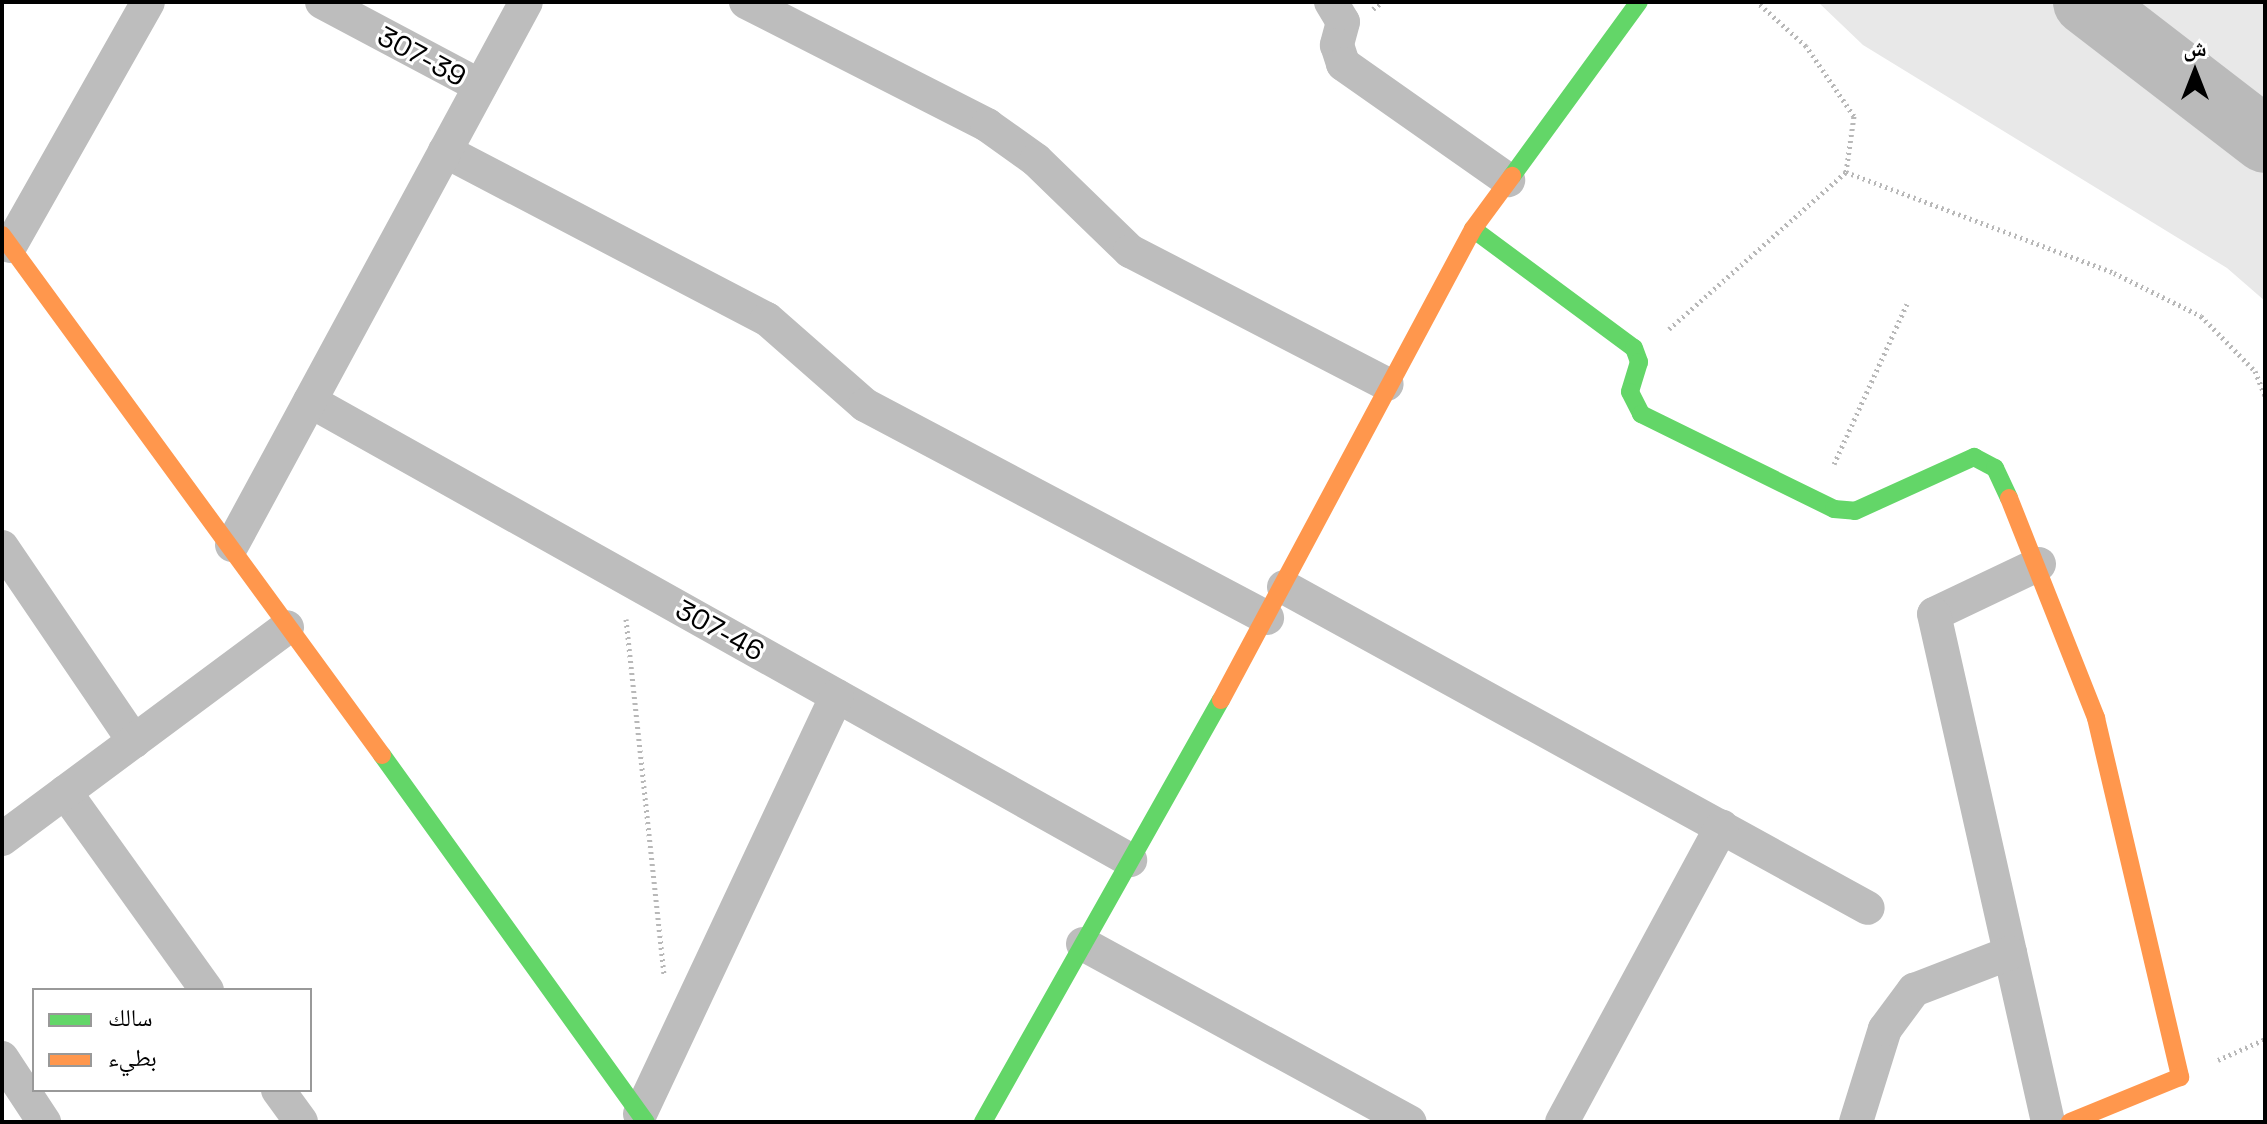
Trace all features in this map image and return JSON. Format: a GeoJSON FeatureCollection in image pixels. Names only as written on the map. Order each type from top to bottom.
{"type":"FeatureCollection","features":[{"type":"Feature","properties":{"kind":"street"},"geometry":{"type":"LineString","coordinates":[[148,2],[6,241],[232,545],[287,627],[643,1118],[837,696]]}},
{"type":"Feature","properties":{"kind":"street","name":"307-39"},"geometry":{"type":"LineString","coordinates":[[322,2],[480,86]]}},
{"type":"Feature","properties":{"kind":"street"},"geometry":{"type":"LineString","coordinates":[[232,545],[526,2]]}},
{"type":"Feature","properties":{"kind":"street"},"geometry":{"type":"LineString","coordinates":[[746,2],[987,125],[1036,160],[1130,251],[1387,384]]}},
{"type":"Feature","properties":{"kind":"street"},"geometry":{"type":"LineString","coordinates":[[1331,2],[1343,22],[1337,45],[1343,64],[1508,180]]}},
{"type":"Feature","properties":{"kind":"street"},"geometry":{"type":"LineString","coordinates":[[983,1122],[1267,618],[1387,384],[1473,229],[1639,2]]}},
{"type":"Feature","properties":{"kind":"street"},"geometry":{"type":"LineString","coordinates":[[445,151],[767,319],[865,405],[1267,618]]}},
{"type":"Feature","properties":{"kind":"street"},"geometry":{"type":"LineString","coordinates":[[1473,229],[1639,356],[1630,392],[1641,414],[1817,501],[1840,511],[1855,511],[1966,460],[1983,458],[1995,468],[2039,564],[2110,769],[2180,1077],[2070,1122]]}},
{"type":"Feature","properties":{"kind":"street","name":"307-46"},"geometry":{"type":"LineString","coordinates":[[310,401],[1130,860]]}},
{"type":"Feature","properties":{"kind":"street"},"geometry":{"type":"LineString","coordinates":[[2,547],[134,741]]}},
{"type":"Feature","properties":{"kind":"street"},"geometry":{"type":"LineString","coordinates":[[2039,564],[1934,614],[2048,1122]]}},
{"type":"Feature","properties":{"kind":"street"},"geometry":{"type":"LineString","coordinates":[[1284,587],[1868,908]]}},
{"type":"Feature","properties":{"kind":"street"},"geometry":{"type":"LineString","coordinates":[[2,839],[287,627]]}},
{"type":"Feature","properties":{"kind":"street"},"geometry":{"type":"LineString","coordinates":[[65,792],[206,988]]}},
{"type":"Feature","properties":{"kind":"street"},"geometry":{"type":"LineString","coordinates":[[1562,1122],[1722,826]]}},
{"type":"Feature","properties":{"kind":"street"},"geometry":{"type":"LineString","coordinates":[[1083,944],[1410,1122]]}},
{"type":"Feature","properties":{"kind":"street"},"geometry":{"type":"LineString","coordinates":[[1856,1122],[1885,1029],[1914,990],[2010,953]]}},
{"type":"Feature","properties":{"kind":"street"},"geometry":{"type":"LineString","coordinates":[[2,1058],[44,1122]]}},
{"type":"Feature","properties":{"kind":"street"},"geometry":{"type":"LineString","coordinates":[[279,1092],[301,1122]]}},
{"type":"Feature","properties":{"kind":"path"},"geometry":{"type":"LineString","coordinates":[[1639,356],[1846,172],[1854,116],[1806,46],[1757,2]]}},
{"type":"Feature","properties":{"kind":"path"},"geometry":{"type":"LineString","coordinates":[[1846,172],[2114,273],[2201,316],[2255,371],[2265,396]]}},
{"type":"Feature","properties":{"kind":"path"},"geometry":{"type":"LineString","coordinates":[[1817,501],[1907,304]]}},
{"type":"Feature","properties":{"kind":"path"},"geometry":{"type":"LineString","coordinates":[[621,574],[665,984]]}},
{"type":"Feature","properties":{"kind":"path"},"geometry":{"type":"LineString","coordinates":[[2180,1077],[2265,1039]]}},
{"type":"Feature","properties":{"kind":"shaded area"},"geometry":{"type":"Polygon","coordinates":[[[1818,2],[2265,2],[2265,301],[2227,268],[1863,45],[1818,2]]]}},
{"type":"Feature","properties":{"kind":"waterway"},"geometry":{"type":"LineString","coordinates":[[2086,2],[2265,140]]}},
{"type":"Feature","properties":{"kind":"traffic: fast"},"geometry":{"type":"LineString","coordinates":[[1512,176],[1639,2]]}},
{"type":"Feature","properties":{"kind":"traffic: fast"},"geometry":{"type":"LineString","coordinates":[[1473,229],[1634,348],[1639,362],[1630,392],[1641,414],[1834,509],[1855,511],[1974,457],[1995,468],[2009,498]]}},
{"type":"Feature","properties":{"kind":"traffic: fast"},"geometry":{"type":"LineString","coordinates":[[983,1122],[1221,700]]}},
{"type":"Feature","properties":{"kind":"traffic: fast"},"geometry":{"type":"LineString","coordinates":[[382,755],[646,1122]]}},
{"type":"Feature","properties":{"kind":"traffic: slow"},"geometry":{"type":"LineString","coordinates":[[1221,700],[1473,229],[1512,176]]}},
{"type":"Feature","properties":{"kind":"traffic: slow"},"geometry":{"type":"LineString","coordinates":[[2,235],[382,755]]}},
{"type":"Feature","properties":{"kind":"traffic: slow"},"geometry":{"type":"LineString","coordinates":[[2009,498],[2096,718],[2180,1077],[2070,1122]]}}]}
